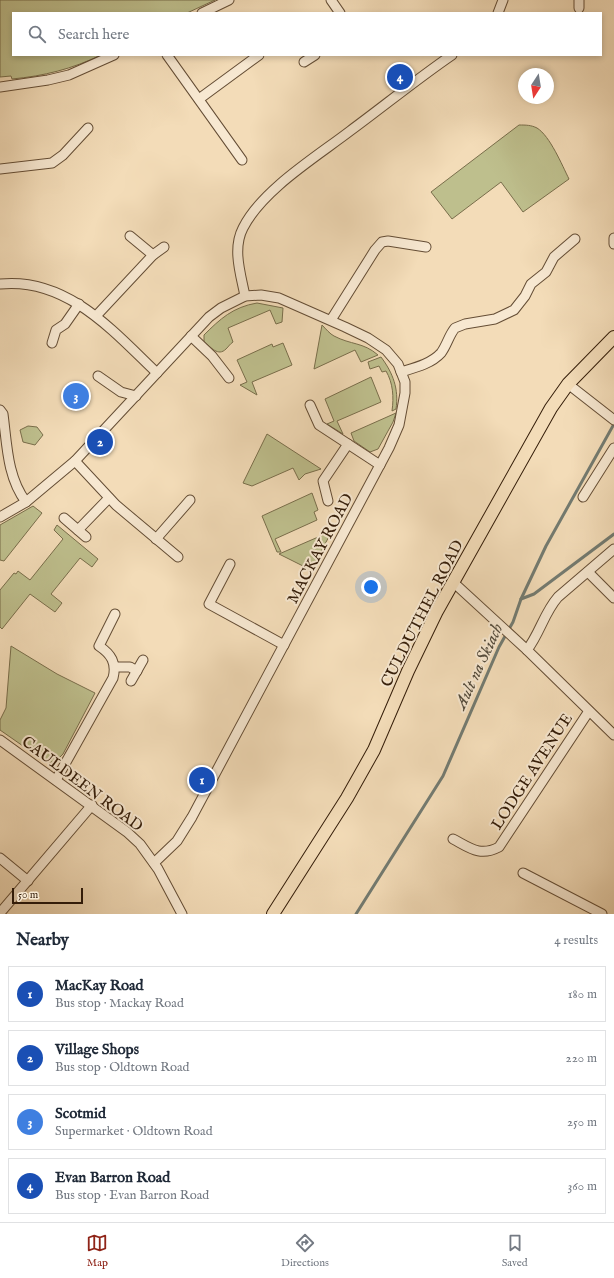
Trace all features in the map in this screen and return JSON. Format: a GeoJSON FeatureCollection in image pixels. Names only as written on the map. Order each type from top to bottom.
{"type":"FeatureCollection","features":[{"type":"Feature","properties":{"kind":"main road","name":"CULDUTHEL ROAD"},"geometry":{"type":"LineString","coordinates":[[273,914],[351,791],[374,750],[422,642],[453,582],[551,408],[568,384],[614,337]]}},
{"type":"Feature","properties":{"kind":"street"},"geometry":{"type":"LineString","coordinates":[[204,12],[229,0]]}},
{"type":"Feature","properties":{"kind":"street"},"geometry":{"type":"LineString","coordinates":[[331,0],[339,12]]}},
{"type":"Feature","properties":{"kind":"street"},"geometry":{"type":"LineString","coordinates":[[498,12],[503,0]]}},
{"type":"Feature","properties":{"kind":"street"},"geometry":{"type":"LineString","coordinates":[[0,87],[48,80],[69,75],[112,56]]}},
{"type":"Feature","properties":{"kind":"street"},"geometry":{"type":"LineString","coordinates":[[168,56],[242,160]]}},
{"type":"Feature","properties":{"kind":"street"},"geometry":{"type":"LineString","coordinates":[[199,99],[258,56]]}},
{"type":"Feature","properties":{"kind":"street"},"geometry":{"type":"LineString","coordinates":[[304,62],[313,56]]}},
{"type":"Feature","properties":{"kind":"street"},"geometry":{"type":"LineString","coordinates":[[245,296],[238,262],[238,242],[242,229],[254,211],[270,193],[310,161],[451,56]]}},
{"type":"Feature","properties":{"kind":"street"},"geometry":{"type":"LineString","coordinates":[[0,169],[52,163],[63,155],[88,128]]}},
{"type":"Feature","properties":{"kind":"street"},"geometry":{"type":"LineString","coordinates":[[130,236],[153,255]]}},
{"type":"Feature","properties":{"kind":"street"},"geometry":{"type":"LineString","coordinates":[[614,238],[614,244]]}},
{"type":"Feature","properties":{"kind":"street"},"geometry":{"type":"LineString","coordinates":[[401,372],[425,364],[434,358],[441,352],[455,328],[465,324],[495,319],[514,310],[525,296],[531,284],[546,272],[554,257],[575,240]]}},
{"type":"Feature","properties":{"kind":"street"},"geometry":{"type":"LineString","coordinates":[[331,320],[375,250],[382,242],[388,241],[426,247]]}},
{"type":"Feature","properties":{"kind":"street"},"geometry":{"type":"LineString","coordinates":[[96,316],[153,255],[164,247]]}},
{"type":"Feature","properties":{"kind":"street"},"geometry":{"type":"LineString","coordinates":[[0,284],[26,284],[44,288],[79,304],[96,316],[157,373]]}},
{"type":"Feature","properties":{"kind":"street","name":"MACKAY ROAD"},"geometry":{"type":"LineString","coordinates":[[0,517],[26,502],[75,461],[209,317],[236,299],[245,296],[261,295],[279,298],[331,320],[368,338],[386,350],[398,364],[405,382],[404,407],[399,425],[380,465],[192,817],[176,841],[154,863]]}},
{"type":"Feature","properties":{"kind":"street"},"geometry":{"type":"LineString","coordinates":[[52,343],[56,330],[65,324],[79,304]]}},
{"type":"Feature","properties":{"kind":"street"},"geometry":{"type":"LineString","coordinates":[[191,336],[212,356],[229,378]]}},
{"type":"Feature","properties":{"kind":"street"},"geometry":{"type":"LineString","coordinates":[[98,376],[121,392],[136,396]]}},
{"type":"Feature","properties":{"kind":"street"},"geometry":{"type":"LineString","coordinates":[[568,384],[612,419]]}},
{"type":"Feature","properties":{"kind":"street"},"geometry":{"type":"LineString","coordinates":[[310,405],[318,425],[380,465]]}},
{"type":"Feature","properties":{"kind":"street"},"geometry":{"type":"LineString","coordinates":[[0,410],[4,414],[11,473],[19,493],[26,502]]}},
{"type":"Feature","properties":{"kind":"street","name":"MACKAY ROAD"},"geometry":{"type":"LineString","coordinates":[[328,501],[323,481],[348,444]]}},
{"type":"Feature","properties":{"kind":"street"},"geometry":{"type":"LineString","coordinates":[[583,497],[614,448]]}},
{"type":"Feature","properties":{"kind":"street"},"geometry":{"type":"LineString","coordinates":[[75,461],[109,498],[178,557]]}},
{"type":"Feature","properties":{"kind":"street"},"geometry":{"type":"LineString","coordinates":[[78,530],[109,498]]}},
{"type":"Feature","properties":{"kind":"street"},"geometry":{"type":"LineString","coordinates":[[156,539],[190,500]]}},
{"type":"Feature","properties":{"kind":"street"},"geometry":{"type":"LineString","coordinates":[[64,518],[86,537]]}},
{"type":"Feature","properties":{"kind":"street"},"geometry":{"type":"LineString","coordinates":[[527,650],[539,632],[550,605],[614,549]]}},
{"type":"Feature","properties":{"kind":"street"},"geometry":{"type":"LineString","coordinates":[[230,564],[209,604],[284,645]]}},
{"type":"Feature","properties":{"kind":"street"},"geometry":{"type":"LineString","coordinates":[[588,572],[614,598]]}},
{"type":"Feature","properties":{"kind":"street"},"geometry":{"type":"LineString","coordinates":[[453,582],[527,650],[614,735]]}},
{"type":"Feature","properties":{"kind":"street"},"geometry":{"type":"LineString","coordinates":[[56,780],[113,678],[115,667],[110,656],[99,646],[115,614]]}},
{"type":"Feature","properties":{"kind":"street"},"geometry":{"type":"LineString","coordinates":[[131,681],[143,660]]}},
{"type":"Feature","properties":{"kind":"street"},"geometry":{"type":"LineString","coordinates":[[115,667],[130,667],[137,670]]}},
{"type":"Feature","properties":{"kind":"street","name":"LODGE AVENUE"},"geometry":{"type":"LineString","coordinates":[[464,834],[456,841],[480,852],[490,852],[499,847],[589,711]]}},
{"type":"Feature","properties":{"kind":"street","name":"CAULDEEN ROAD"},"geometry":{"type":"LineString","coordinates":[[0,740],[92,805],[140,844],[167,883],[178,913]]}},
{"type":"Feature","properties":{"kind":"street"},"geometry":{"type":"LineString","coordinates":[[0,913],[92,805]]}},
{"type":"Feature","properties":{"kind":"street"},"geometry":{"type":"LineString","coordinates":[[0,858],[28,881]]}},
{"type":"Feature","properties":{"kind":"street"},"geometry":{"type":"LineString","coordinates":[[523,873],[602,914]]}},
{"type":"Feature","properties":{"kind":"green space"},"geometry":{"type":"Polygon","coordinates":[[[0,0],[215,0],[189,12],[12,12],[12,56],[99,56],[58,71],[35,76],[12,79],[11,76],[0,77],[0,0]]]}},
{"type":"Feature","properties":{"kind":"green space"},"geometry":{"type":"Polygon","coordinates":[[[519,125],[533,126],[542,132],[555,151],[569,179],[523,212],[501,182],[452,219],[431,192],[519,125]]]}},
{"type":"Feature","properties":{"kind":"green space"},"geometry":{"type":"Polygon","coordinates":[[[257,303],[283,308],[282,322],[276,324],[270,310],[228,328],[233,342],[223,351],[217,352],[204,342],[204,335],[221,319],[241,307],[257,303]]]}},
{"type":"Feature","properties":{"kind":"green space"},"geometry":{"type":"Polygon","coordinates":[[[322,325],[334,336],[367,348],[378,355],[361,362],[355,350],[314,369],[322,325]]]}},
{"type":"Feature","properties":{"kind":"green space"},"geometry":{"type":"Polygon","coordinates":[[[283,343],[292,365],[252,382],[257,395],[240,385],[247,382],[237,360],[272,344],[273,347],[283,343]]]}},
{"type":"Feature","properties":{"kind":"green space"},"geometry":{"type":"Polygon","coordinates":[[[381,357],[392,375],[396,388],[396,409],[392,411],[392,390],[386,371],[382,372],[379,366],[370,369],[368,362],[381,357]]]}},
{"type":"Feature","properties":{"kind":"green space"},"geometry":{"type":"Polygon","coordinates":[[[371,377],[381,402],[337,421],[343,434],[327,424],[334,421],[325,399],[371,377]]]}},
{"type":"Feature","properties":{"kind":"green space"},"geometry":{"type":"Polygon","coordinates":[[[396,413],[393,422],[378,449],[370,452],[354,441],[351,433],[396,413]]]}},
{"type":"Feature","properties":{"kind":"green space"},"geometry":{"type":"Polygon","coordinates":[[[28,426],[37,427],[43,435],[35,445],[23,442],[20,430],[28,426]]]}},
{"type":"Feature","properties":{"kind":"green space"},"geometry":{"type":"Polygon","coordinates":[[[267,434],[321,469],[305,474],[299,480],[293,468],[252,486],[243,483],[267,434]]]}},
{"type":"Feature","properties":{"kind":"green space"},"geometry":{"type":"Polygon","coordinates":[[[312,493],[318,510],[314,512],[317,520],[275,539],[281,552],[277,552],[262,516],[312,493]]]}},
{"type":"Feature","properties":{"kind":"green space"},"geometry":{"type":"Polygon","coordinates":[[[33,506],[42,513],[4,561],[0,560],[0,525],[33,506]]]}},
{"type":"Feature","properties":{"kind":"green space"},"geometry":{"type":"Polygon","coordinates":[[[57,525],[98,559],[92,567],[80,558],[51,594],[62,603],[55,612],[30,594],[2,629],[0,627],[0,590],[14,573],[16,574],[18,571],[30,580],[63,539],[54,530],[57,525]]]}},
{"type":"Feature","properties":{"kind":"green space"},"geometry":{"type":"Polygon","coordinates":[[[332,531],[311,570],[279,554],[332,531]]]}},
{"type":"Feature","properties":{"kind":"green space"},"geometry":{"type":"Polygon","coordinates":[[[11,646],[57,674],[95,693],[63,754],[55,762],[46,762],[0,730],[0,720],[6,708],[11,646]]]}},
{"type":"Feature","properties":{"kind":"waterway","name":"Ault na Skiach"},"geometry":{"type":"LineString","coordinates":[[356,914],[443,776],[499,647],[513,622],[521,599],[546,546],[614,424]]}},
{"type":"Feature","properties":{"kind":"waterway"},"geometry":{"type":"LineString","coordinates":[[521,599],[534,594],[614,534]]}},
{"type":"Feature","properties":{"kind":"place","name":"Evan Barron Road"},"geometry":{"type":"Point","coordinates":[400,77]}},
{"type":"Feature","properties":{"kind":"place","name":"Scotmid"},"geometry":{"type":"Point","coordinates":[76,396]}},
{"type":"Feature","properties":{"kind":"place","name":"Village Shops"},"geometry":{"type":"Point","coordinates":[100,442]}},
{"type":"Feature","properties":{"kind":"place","name":"MacKay Road"},"geometry":{"type":"Point","coordinates":[202,780]}}]}
